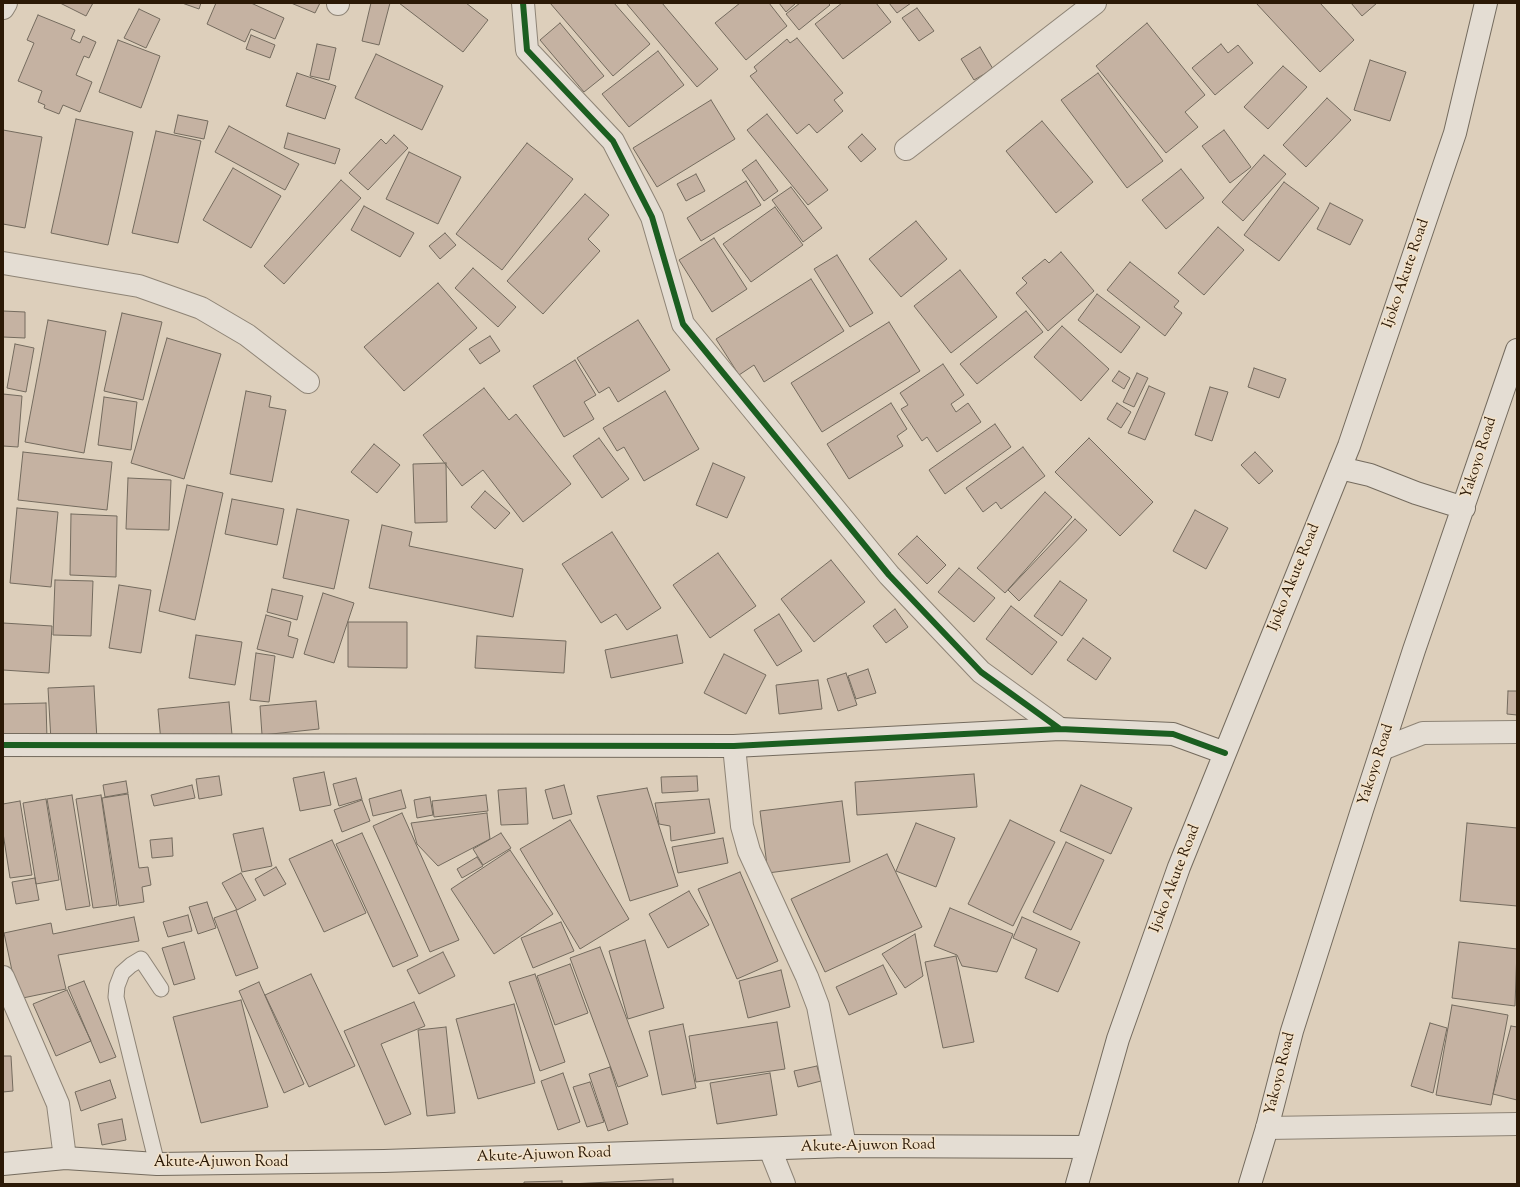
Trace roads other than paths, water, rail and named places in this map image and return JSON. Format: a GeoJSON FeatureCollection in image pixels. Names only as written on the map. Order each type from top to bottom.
{"type":"FeatureCollection","features":[{"type":"Feature","properties":{"kind":"street"},"geometry":{"type":"LineString","coordinates":[[3,8],[6,3]]}},
{"type":"Feature","properties":{"kind":"street"},"geometry":{"type":"LineString","coordinates":[[523,3],[527,50],[613,141],[652,217],[683,324],[888,575],[980,672],[1060,729]]}},
{"type":"Feature","properties":{"kind":"street"},"geometry":{"type":"LineString","coordinates":[[906,150],[1095,3]]}},
{"type":"Feature","properties":{"kind":"street","name":"Ijoko Akute Road"},"geometry":{"type":"LineString","coordinates":[[1086,1147],[1118,1039],[1179,867],[1349,446],[1455,133],[1486,3]]}},
{"type":"Feature","properties":{"kind":"street"},"geometry":{"type":"LineString","coordinates":[[3,263],[139,286],[201,308],[247,335],[308,382]]}},
{"type":"Feature","properties":{"kind":"street","name":"Yakoyo Road"},"geometry":{"type":"LineString","coordinates":[[1250,1184],[1267,1128],[1292,1031],[1382,749],[1414,650],[1517,350]]}},
{"type":"Feature","properties":{"kind":"street"},"geometry":{"type":"LineString","coordinates":[[1340,468],[1370,475],[1416,493],[1464,508]]}},
{"type":"Feature","properties":{"kind":"street"},"geometry":{"type":"LineString","coordinates":[[3,745],[734,746],[1060,729],[1173,734],[1224,753]]}},
{"type":"Feature","properties":{"kind":"street"},"geometry":{"type":"LineString","coordinates":[[1382,749],[1422,733],[1517,732]]}},
{"type":"Feature","properties":{"kind":"street"},"geometry":{"type":"LineString","coordinates":[[734,746],[742,826],[749,851],[808,977],[818,1006],[845,1146]]}},
{"type":"Feature","properties":{"kind":"street"},"geometry":{"type":"LineString","coordinates":[[3,977],[58,1104],[65,1158]]}},
{"type":"Feature","properties":{"kind":"street"},"geometry":{"type":"LineString","coordinates":[[1267,1128],[1517,1124]]}},
{"type":"Feature","properties":{"kind":"street","name":"Akute-Ajuwon Road"},"geometry":{"type":"LineString","coordinates":[[3,1164],[65,1158],[157,1164],[384,1161],[845,1146],[1086,1147]]}},
{"type":"Feature","properties":{"kind":"street"},"geometry":{"type":"LineString","coordinates":[[1077,1184],[1086,1147]]}},
{"type":"Feature","properties":{"kind":"street"},"geometry":{"type":"LineString","coordinates":[[770,1149],[784,1184]]}},
{"type":"Feature","properties":{"kind":"lane"},"geometry":{"type":"LineString","coordinates":[[157,1164],[116,997],[117,986],[122,973],[141,959],[161,989]]}}]}
